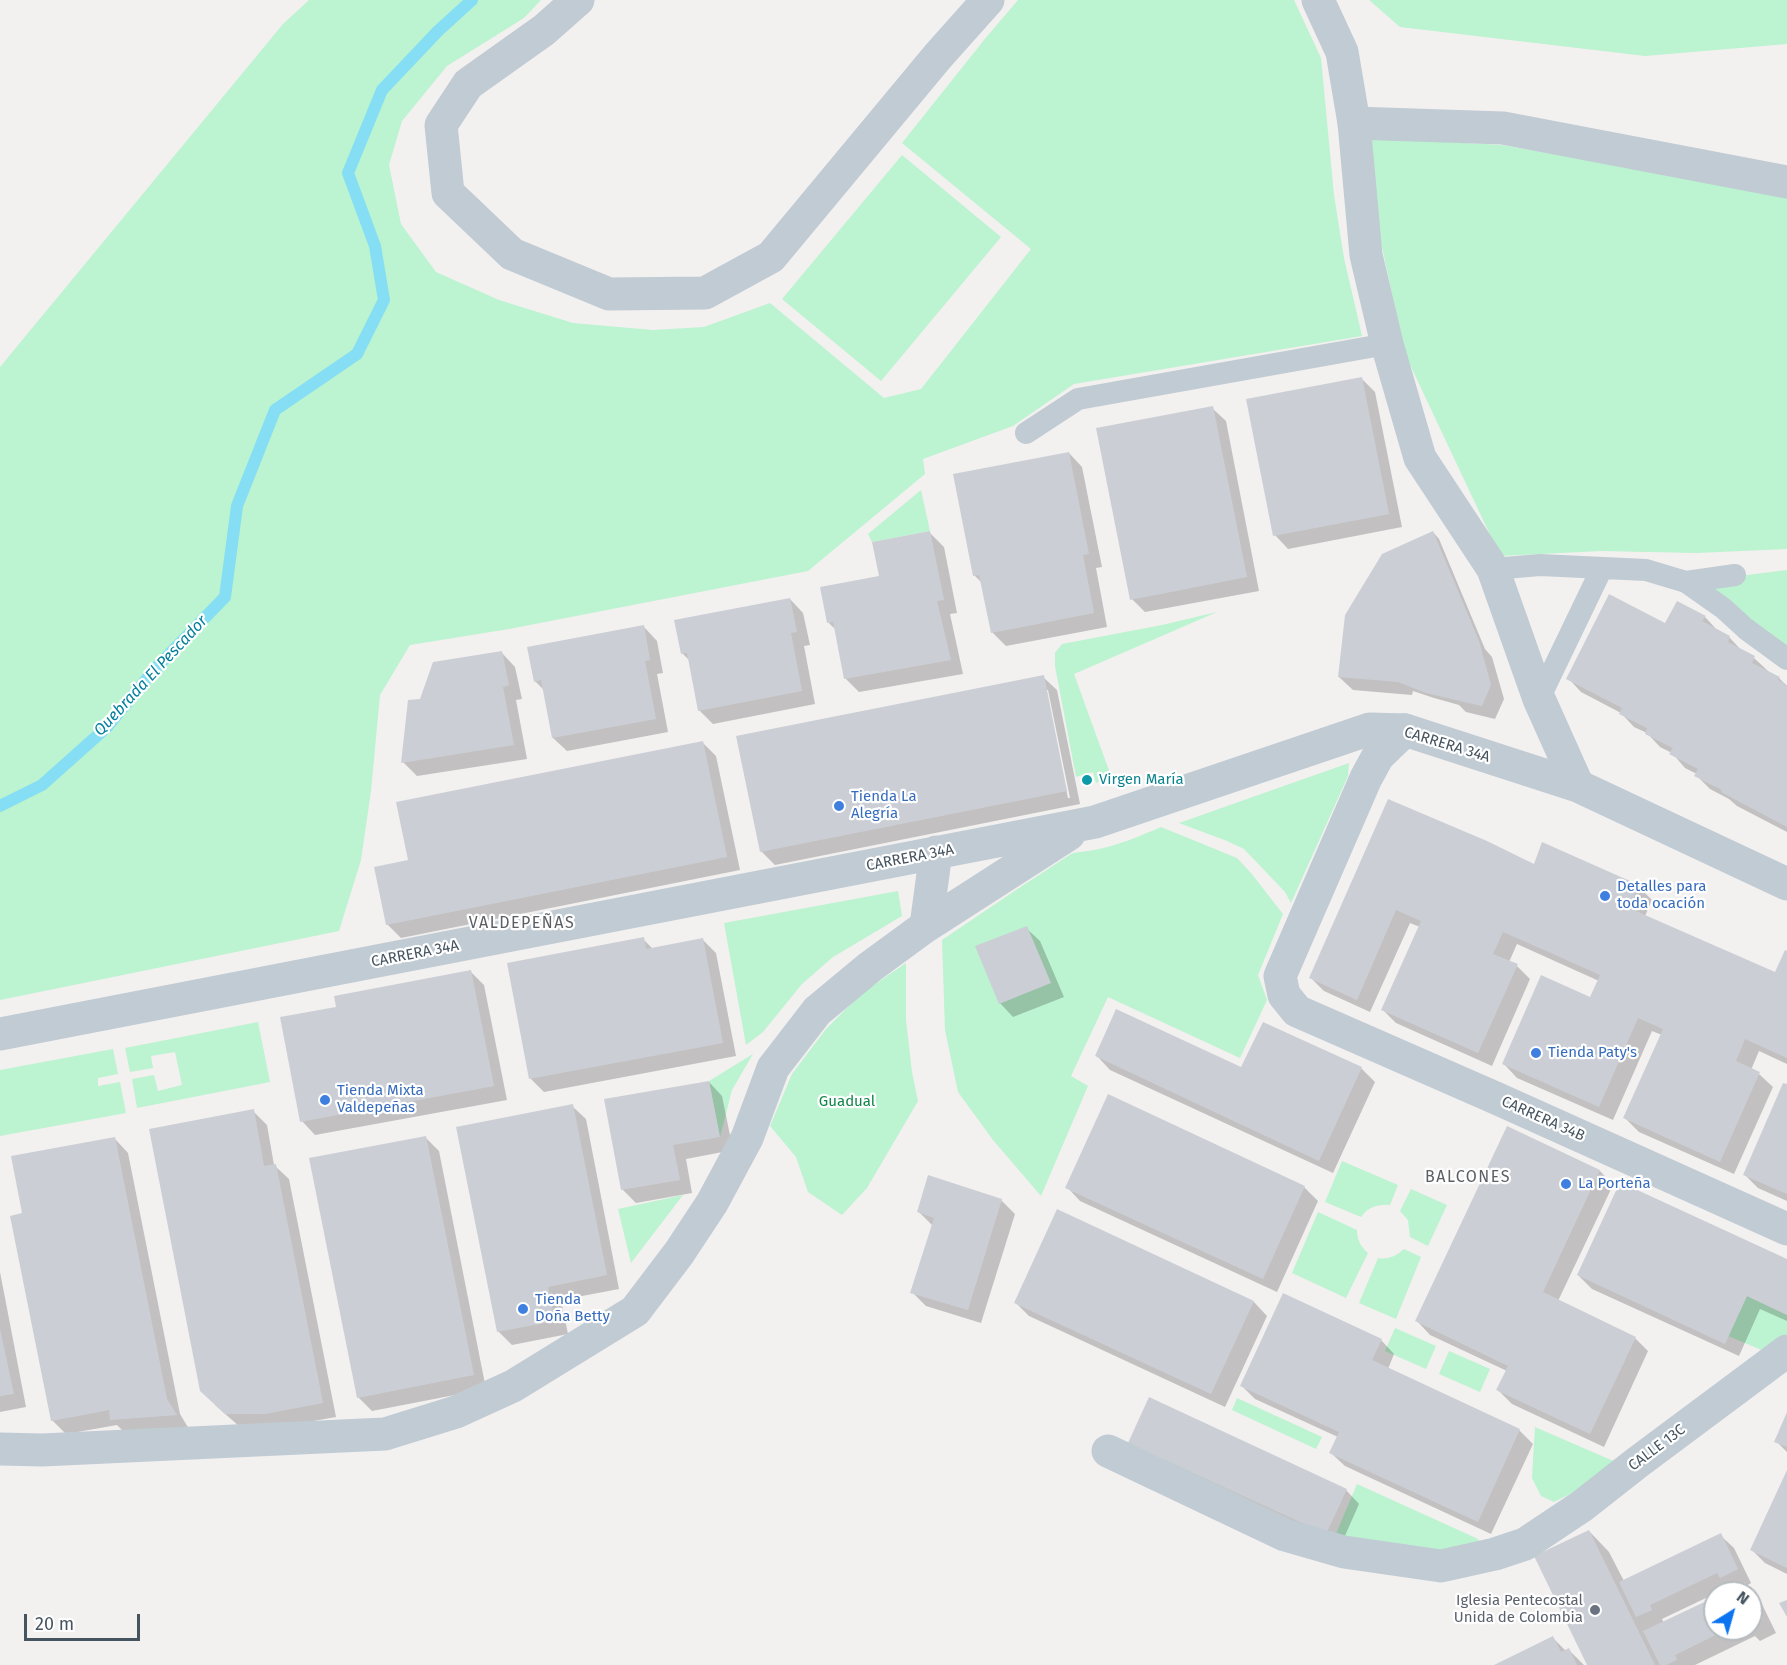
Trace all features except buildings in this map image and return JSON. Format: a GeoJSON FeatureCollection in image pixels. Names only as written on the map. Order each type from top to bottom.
{"type":"FeatureCollection","features":[{"type":"Feature","properties":{"kind":"street"},"geometry":{"type":"LineString","coordinates":[[579,0],[544,30],[468,84],[441,125],[448,193],[512,254],[609,294],[705,293],[771,257],[938,56],[988,0]]}},
{"type":"Feature","properties":{"kind":"street"},"geometry":{"type":"LineString","coordinates":[[1318,0],[1342,52],[1354,123],[1366,255],[1387,344],[1420,458],[1493,569],[1539,699],[1578,786]]}},
{"type":"Feature","properties":{"kind":"street"},"geometry":{"type":"LineString","coordinates":[[1354,123],[1503,128],[1787,182]]}},
{"type":"Feature","properties":{"kind":"street","name":"CARRERA 34A"},"geometry":{"type":"LineString","coordinates":[[0,1034],[1095,822],[1370,729],[1405,730],[1578,786],[1787,885]]}},
{"type":"Feature","properties":{"kind":"street","name":"CARRERA 34B"},"geometry":{"type":"LineString","coordinates":[[1405,730],[1378,756],[1366,778],[1280,976],[1284,995],[1297,1011],[1787,1229]]}},
{"type":"Feature","properties":{"kind":"street"},"geometry":{"type":"LineString","coordinates":[[0,1449],[42,1450],[385,1434],[456,1412],[513,1386],[635,1311],[679,1253],[712,1203],[747,1137],[773,1068],[816,1011],[926,926],[1084,824]]}},
{"type":"Feature","properties":{"kind":"street"},"geometry":{"type":"LineString","coordinates":[[926,926],[936,852]]}},
{"type":"Feature","properties":{"kind":"street","name":"CALLE 13C"},"geometry":{"type":"LineString","coordinates":[[1108,1451],[1285,1535],[1344,1552],[1441,1566],[1495,1554],[1525,1544],[1582,1506],[1787,1351]]}},
{"type":"Feature","properties":{"kind":"lane"},"geometry":{"type":"LineString","coordinates":[[1026,433],[1078,399],[1387,344]]}},
{"type":"Feature","properties":{"kind":"lane"},"geometry":{"type":"LineString","coordinates":[[1493,569],[1540,565],[1646,570],[1686,582],[1787,659]]}},
{"type":"Feature","properties":{"kind":"lane"},"geometry":{"type":"LineString","coordinates":[[1539,699],[1602,568]]}},
{"type":"Feature","properties":{"kind":"lane"},"geometry":{"type":"LineString","coordinates":[[1686,582],[1735,575]]}},
{"type":"Feature","properties":{"kind":"green space"},"geometry":{"type":"Polygon","coordinates":[[[309,0],[541,0],[524,18],[447,66],[402,121],[389,165],[401,224],[436,272],[499,300],[573,323],[653,330],[704,327],[770,303],[884,398],[921,389],[1031,249],[902,143],[1018,0],[1294,0],[1321,58],[1334,195],[1344,258],[1362,336],[1074,384],[1013,426],[923,459],[925,474],[808,571],[509,629],[410,645],[380,695],[371,791],[361,860],[339,931],[0,1000],[0,367],[283,24],[309,0]]]}},
{"type":"Feature","properties":{"kind":"green space"},"geometry":{"type":"Polygon","coordinates":[[[1369,0],[1787,0],[1787,44],[1645,56],[1400,27],[1369,0]]]}},
{"type":"Feature","properties":{"kind":"green space"},"geometry":{"type":"Polygon","coordinates":[[[1371,138],[1502,145],[1690,178],[1787,192],[1787,549],[1697,553],[1601,551],[1500,556],[1405,354],[1371,196],[1371,138]]]}},
{"type":"Feature","properties":{"kind":"green space"},"geometry":{"type":"Polygon","coordinates":[[[902,155],[1001,237],[881,381],[782,299],[902,155]]]}},
{"type":"Feature","properties":{"kind":"green space"},"geometry":{"type":"Polygon","coordinates":[[[921,490],[930,531],[872,542],[868,534],[921,490]]]}},
{"type":"Feature","properties":{"kind":"green space"},"geometry":{"type":"Polygon","coordinates":[[[1787,570],[1787,657],[1691,582],[1787,570]]]}},
{"type":"Feature","properties":{"kind":"green space"},"geometry":{"type":"Polygon","coordinates":[[[1217,612],[1074,674],[1111,776],[1096,783],[1093,772],[1076,777],[1055,666],[1055,653],[1062,644],[1217,612]]]}},
{"type":"Feature","properties":{"kind":"green space"},"geometry":{"type":"Polygon","coordinates":[[[1349,763],[1348,776],[1291,903],[1285,892],[1244,849],[1179,823],[1349,763]]]}},
{"type":"Feature","properties":{"kind":"green space"},"geometry":{"type":"Polygon","coordinates":[[[1161,827],[1237,858],[1283,914],[1258,975],[1267,1000],[1240,1058],[1108,997],[1071,1076],[1088,1086],[1041,1196],[993,1140],[958,1092],[945,1030],[942,940],[1071,854],[1111,846],[1161,827]]]}},
{"type":"Feature","properties":{"kind":"green space"},"geometry":{"type":"Polygon","coordinates":[[[898,891],[902,916],[833,957],[802,984],[763,1032],[746,1045],[724,923],[898,891]]]}},
{"type":"Feature","properties":{"kind":"green space","name":"Guadual"},"geometry":{"type":"Polygon","coordinates":[[[906,963],[906,1020],[918,1101],[867,1188],[842,1215],[808,1192],[796,1157],[770,1126],[792,1074],[826,1029],[862,993],[906,963]]]}},
{"type":"Feature","properties":{"kind":"green space"},"geometry":{"type":"Polygon","coordinates":[[[258,1022],[270,1082],[137,1108],[132,1079],[154,1075],[158,1091],[182,1085],[175,1052],[151,1056],[153,1068],[130,1072],[125,1048],[258,1022]]]}},
{"type":"Feature","properties":{"kind":"green space"},"geometry":{"type":"Polygon","coordinates":[[[113,1049],[118,1074],[98,1078],[98,1086],[120,1082],[126,1113],[0,1136],[0,1070],[113,1049]]]}},
{"type":"Feature","properties":{"kind":"green space"},"geometry":{"type":"Polygon","coordinates":[[[753,1054],[732,1090],[720,1137],[709,1081],[753,1054]]]}},
{"type":"Feature","properties":{"kind":"green space"},"geometry":{"type":"Polygon","coordinates":[[[1342,1161],[1398,1185],[1390,1205],[1374,1207],[1361,1217],[1325,1202],[1342,1161]]]}},
{"type":"Feature","properties":{"kind":"green space"},"geometry":{"type":"Polygon","coordinates":[[[1411,1189],[1447,1205],[1428,1246],[1410,1237],[1408,1220],[1400,1211],[1411,1189]]]}},
{"type":"Feature","properties":{"kind":"green space"},"geometry":{"type":"Polygon","coordinates":[[[683,1195],[631,1263],[618,1209],[683,1195]]]}},
{"type":"Feature","properties":{"kind":"green space"},"geometry":{"type":"Polygon","coordinates":[[[1318,1212],[1357,1230],[1360,1243],[1368,1253],[1346,1298],[1292,1273],[1318,1212]]]}},
{"type":"Feature","properties":{"kind":"green space"},"geometry":{"type":"Polygon","coordinates":[[[1404,1249],[1421,1257],[1396,1319],[1359,1303],[1378,1258],[1392,1257],[1404,1249]]]}},
{"type":"Feature","properties":{"kind":"green space"},"geometry":{"type":"Polygon","coordinates":[[[1747,1296],[1787,1315],[1787,1334],[1764,1351],[1728,1336],[1747,1296]]]}},
{"type":"Feature","properties":{"kind":"green space"},"geometry":{"type":"Polygon","coordinates":[[[1395,1328],[1436,1346],[1426,1369],[1385,1351],[1395,1328]]]}},
{"type":"Feature","properties":{"kind":"green space"},"geometry":{"type":"Polygon","coordinates":[[[1449,1351],[1490,1369],[1480,1392],[1439,1374],[1449,1351]]]}},
{"type":"Feature","properties":{"kind":"green space"},"geometry":{"type":"Polygon","coordinates":[[[1237,1398],[1322,1437],[1316,1449],[1232,1410],[1237,1398]]]}},
{"type":"Feature","properties":{"kind":"green space"},"geometry":{"type":"Polygon","coordinates":[[[1535,1427],[1618,1463],[1578,1490],[1554,1502],[1541,1496],[1532,1478],[1535,1427]]]}},
{"type":"Feature","properties":{"kind":"green space"},"geometry":{"type":"Polygon","coordinates":[[[1357,1484],[1476,1538],[1488,1547],[1435,1562],[1333,1541],[1357,1484]]]}},
{"type":"Feature","properties":{"kind":"waterway","name":"Quebrada El Pescador"},"geometry":{"type":"LineString","coordinates":[[0,806],[42,785],[107,727],[155,669],[225,597],[237,506],[275,410],[357,354],[384,300],[375,246],[348,173],[382,90],[438,31],[472,0]]}},
{"type":"Feature","properties":{"kind":"place","name":"Virgen María"},"geometry":{"type":"Point","coordinates":[1087,780]}},
{"type":"Feature","properties":{"kind":"place","name":"Tienda La Alegría"},"geometry":{"type":"Point","coordinates":[839,806]}},
{"type":"Feature","properties":{"kind":"place","name":"Detalles para toda ocación"},"geometry":{"type":"Point","coordinates":[1605,896]}},
{"type":"Feature","properties":{"kind":"place","name":"Tienda Paty's"},"geometry":{"type":"Point","coordinates":[1536,1053]}},
{"type":"Feature","properties":{"kind":"place","name":"Tienda Mixta Valdepeñas"},"geometry":{"type":"Point","coordinates":[325,1100]}},
{"type":"Feature","properties":{"kind":"place","name":"La Porteña"},"geometry":{"type":"Point","coordinates":[1566,1184]}},
{"type":"Feature","properties":{"kind":"place","name":"Tienda Doña Betty"},"geometry":{"type":"Point","coordinates":[523,1309]}},
{"type":"Feature","properties":{"kind":"place","name":"Iglesia Pentecostal Unida de Colombia"},"geometry":{"type":"Point","coordinates":[1595,1610]}},
{"type":"Feature","properties":{"kind":"district","name":"VALDEPEÑAS"},"geometry":{"type":"Point","coordinates":[522,924]}},
{"type":"Feature","properties":{"kind":"district","name":"BALCONES"},"geometry":{"type":"Point","coordinates":[1468,1178]}}]}
